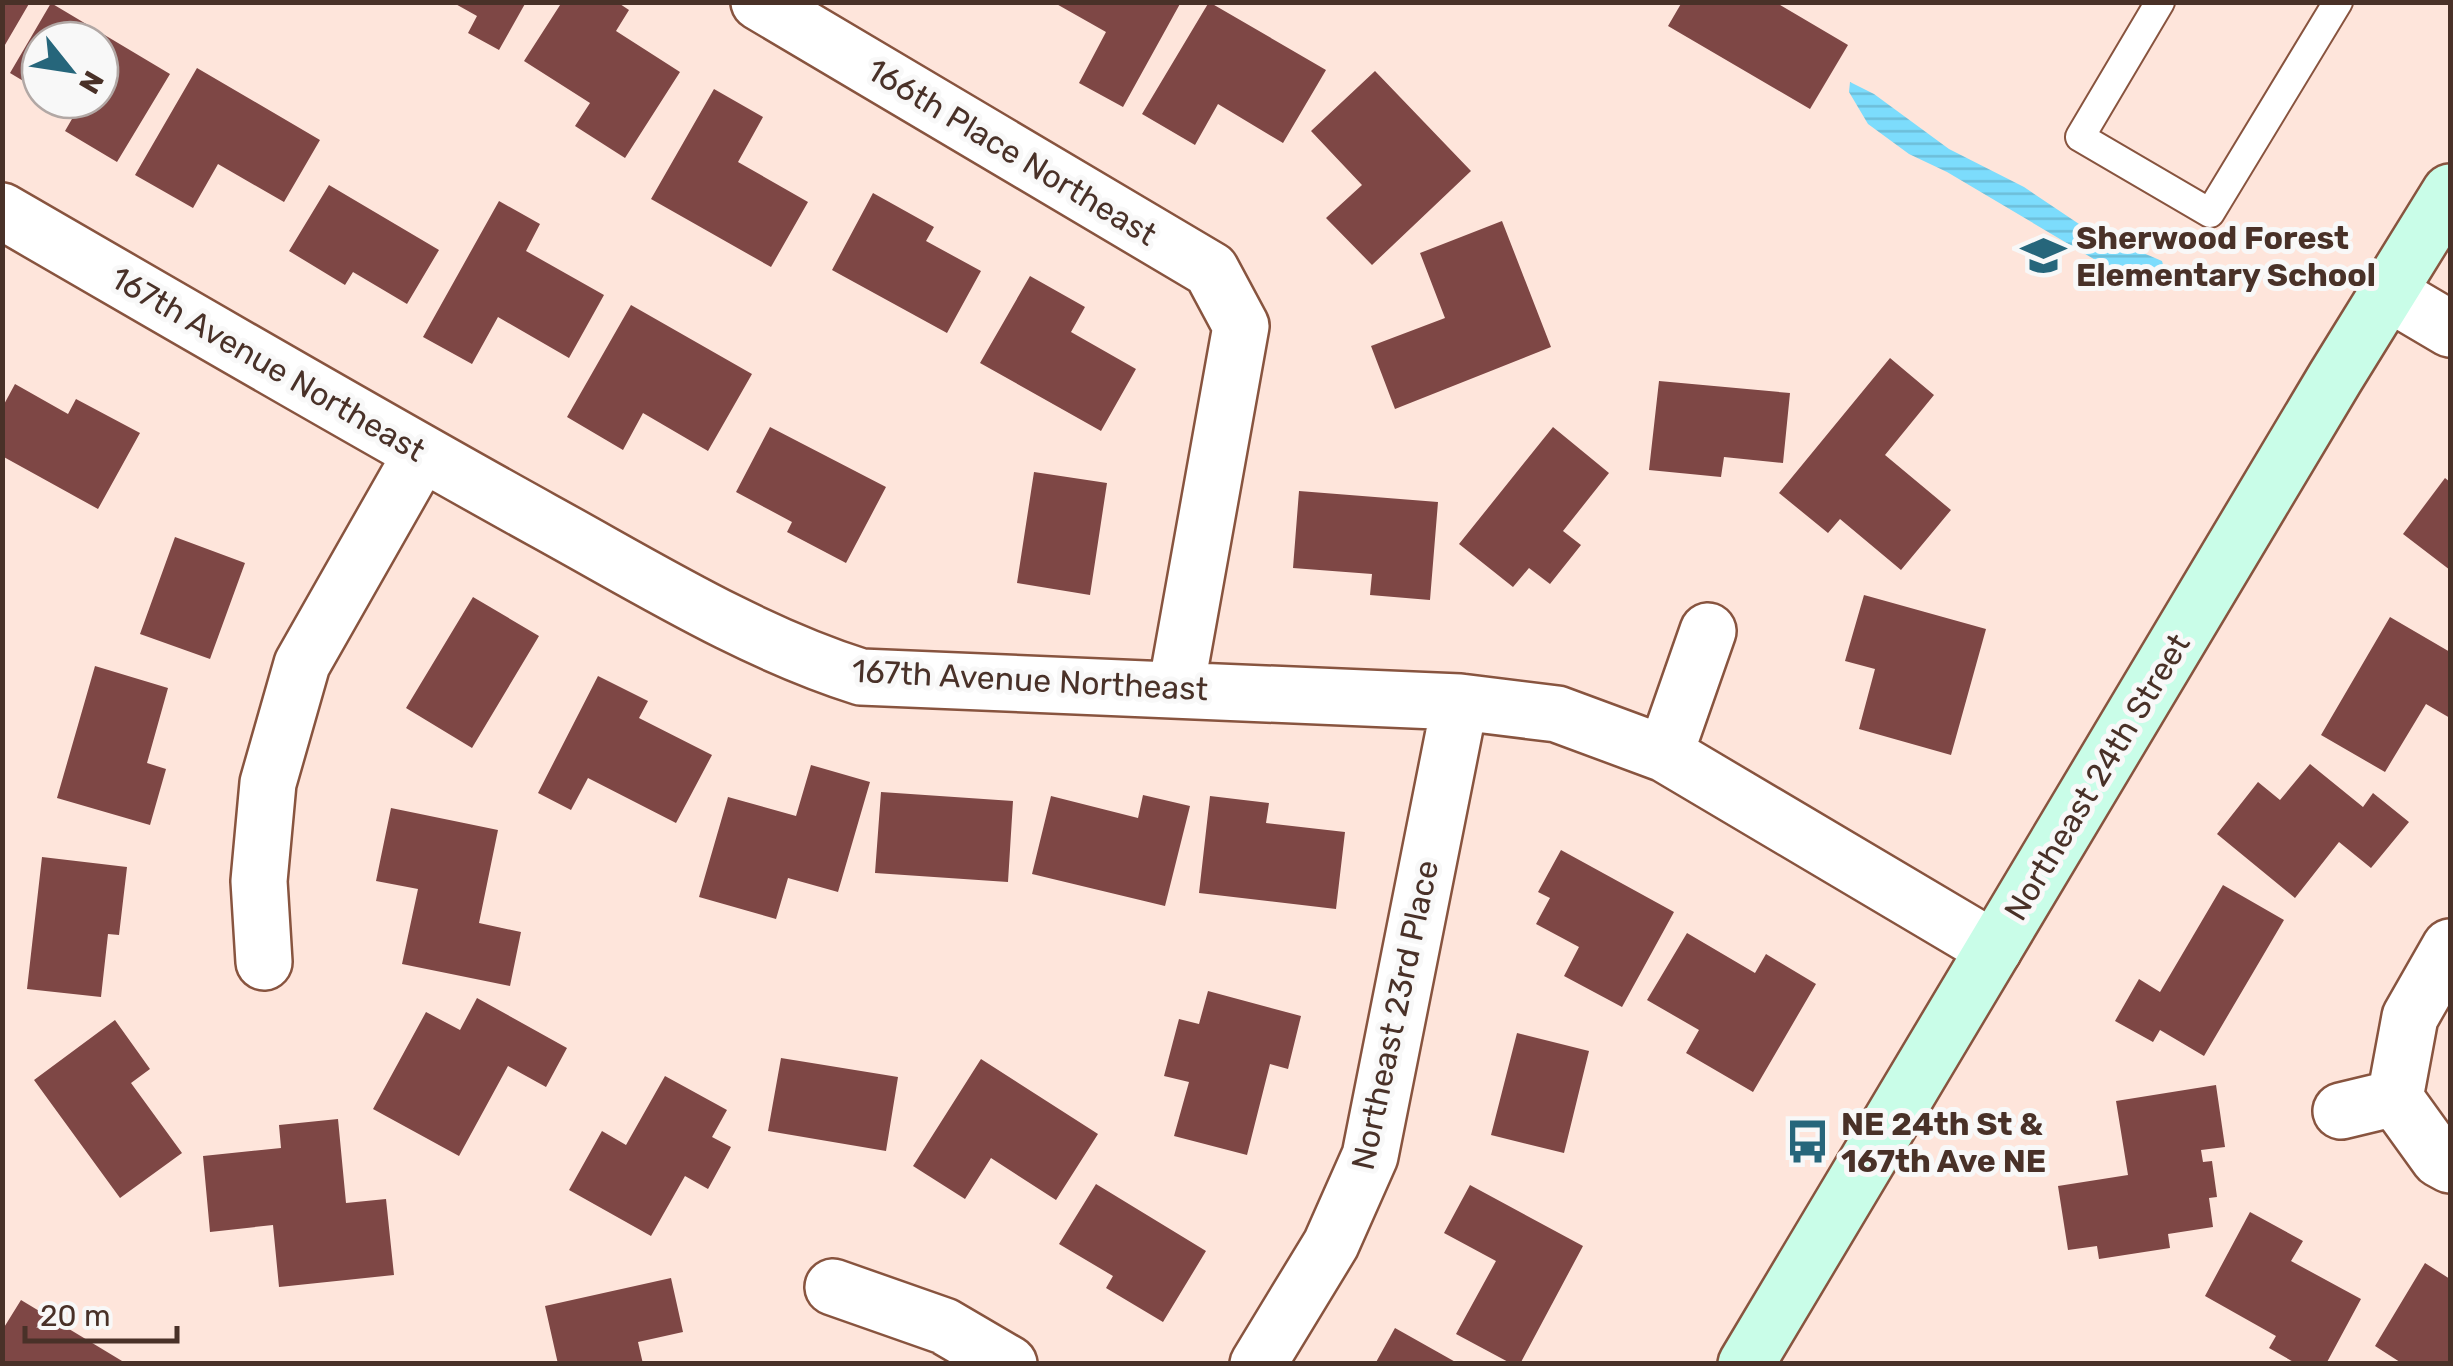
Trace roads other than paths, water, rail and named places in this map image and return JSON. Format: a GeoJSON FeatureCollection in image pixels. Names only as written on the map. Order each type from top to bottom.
{"type":"FeatureCollection","features":[{"type":"Feature","properties":{"kind":"main road","name":"Northeast 24th Street"},"geometry":{"type":"LineString","coordinates":[[1746,1364],[2450,192]]}},
{"type":"Feature","properties":{"kind":"street","name":"166th Place Northeast"},"geometry":{"type":"LineString","coordinates":[[758,2],[1212,270],[1242,326],[1176,688]]}},
{"type":"Feature","properties":{"kind":"street","name":"167th Avenue Northeast"},"geometry":{"type":"LineString","coordinates":[[2,211],[422,453],[746,633],[827,666],[862,677],[1460,702],[1557,714],[1664,754],[1994,949]]}},
{"type":"Feature","properties":{"kind":"street"},"geometry":{"type":"LineString","coordinates":[[2388,293],[2450,329]]}},
{"type":"Feature","properties":{"kind":"street"},"geometry":{"type":"LineString","coordinates":[[264,962],[260,881],[268,783],[302,664],[422,453]]}},
{"type":"Feature","properties":{"kind":"street"},"geometry":{"type":"LineString","coordinates":[[1664,754],[1708,631]]}},
{"type":"Feature","properties":{"kind":"street","name":"Northeast 23rd Place"},"geometry":{"type":"LineString","coordinates":[[1258,1364],[1331,1244],[1370,1156],[1460,702]]}},
{"type":"Feature","properties":{"kind":"street"},"geometry":{"type":"LineString","coordinates":[[2450,947],[2410,1017],[2396,1098],[2439,1159],[2450,1166]]}},
{"type":"Feature","properties":{"kind":"street"},"geometry":{"type":"LineString","coordinates":[[2341,1111],[2396,1098]]}},
{"type":"Feature","properties":{"kind":"street"},"geometry":{"type":"LineString","coordinates":[[833,1286],[944,1326],[1009,1364]]}},
{"type":"Feature","properties":{"kind":"lane"},"geometry":{"type":"LineString","coordinates":[[2160,2],[2080,136],[2210,213],[2338,2]]}},
{"type":"Feature","properties":{"kind":"water"},"geometry":{"type":"Polygon","coordinates":[[[1850,82],[1874,94],[1949,149],[2024,187],[2085,228],[2162,261],[2165,272],[2158,286],[2146,290],[1947,172],[1909,154],[1868,124],[1849,92],[1850,82]]]}},
{"type":"Feature","properties":{"kind":"place","name":"Sherwood Forest Elementary School"},"geometry":{"type":"Point","coordinates":[2043,256]}},
{"type":"Feature","properties":{"kind":"place","name":"NE 24th St & 167th Ave NE"},"geometry":{"type":"Point","coordinates":[1808,1142]}}]}
